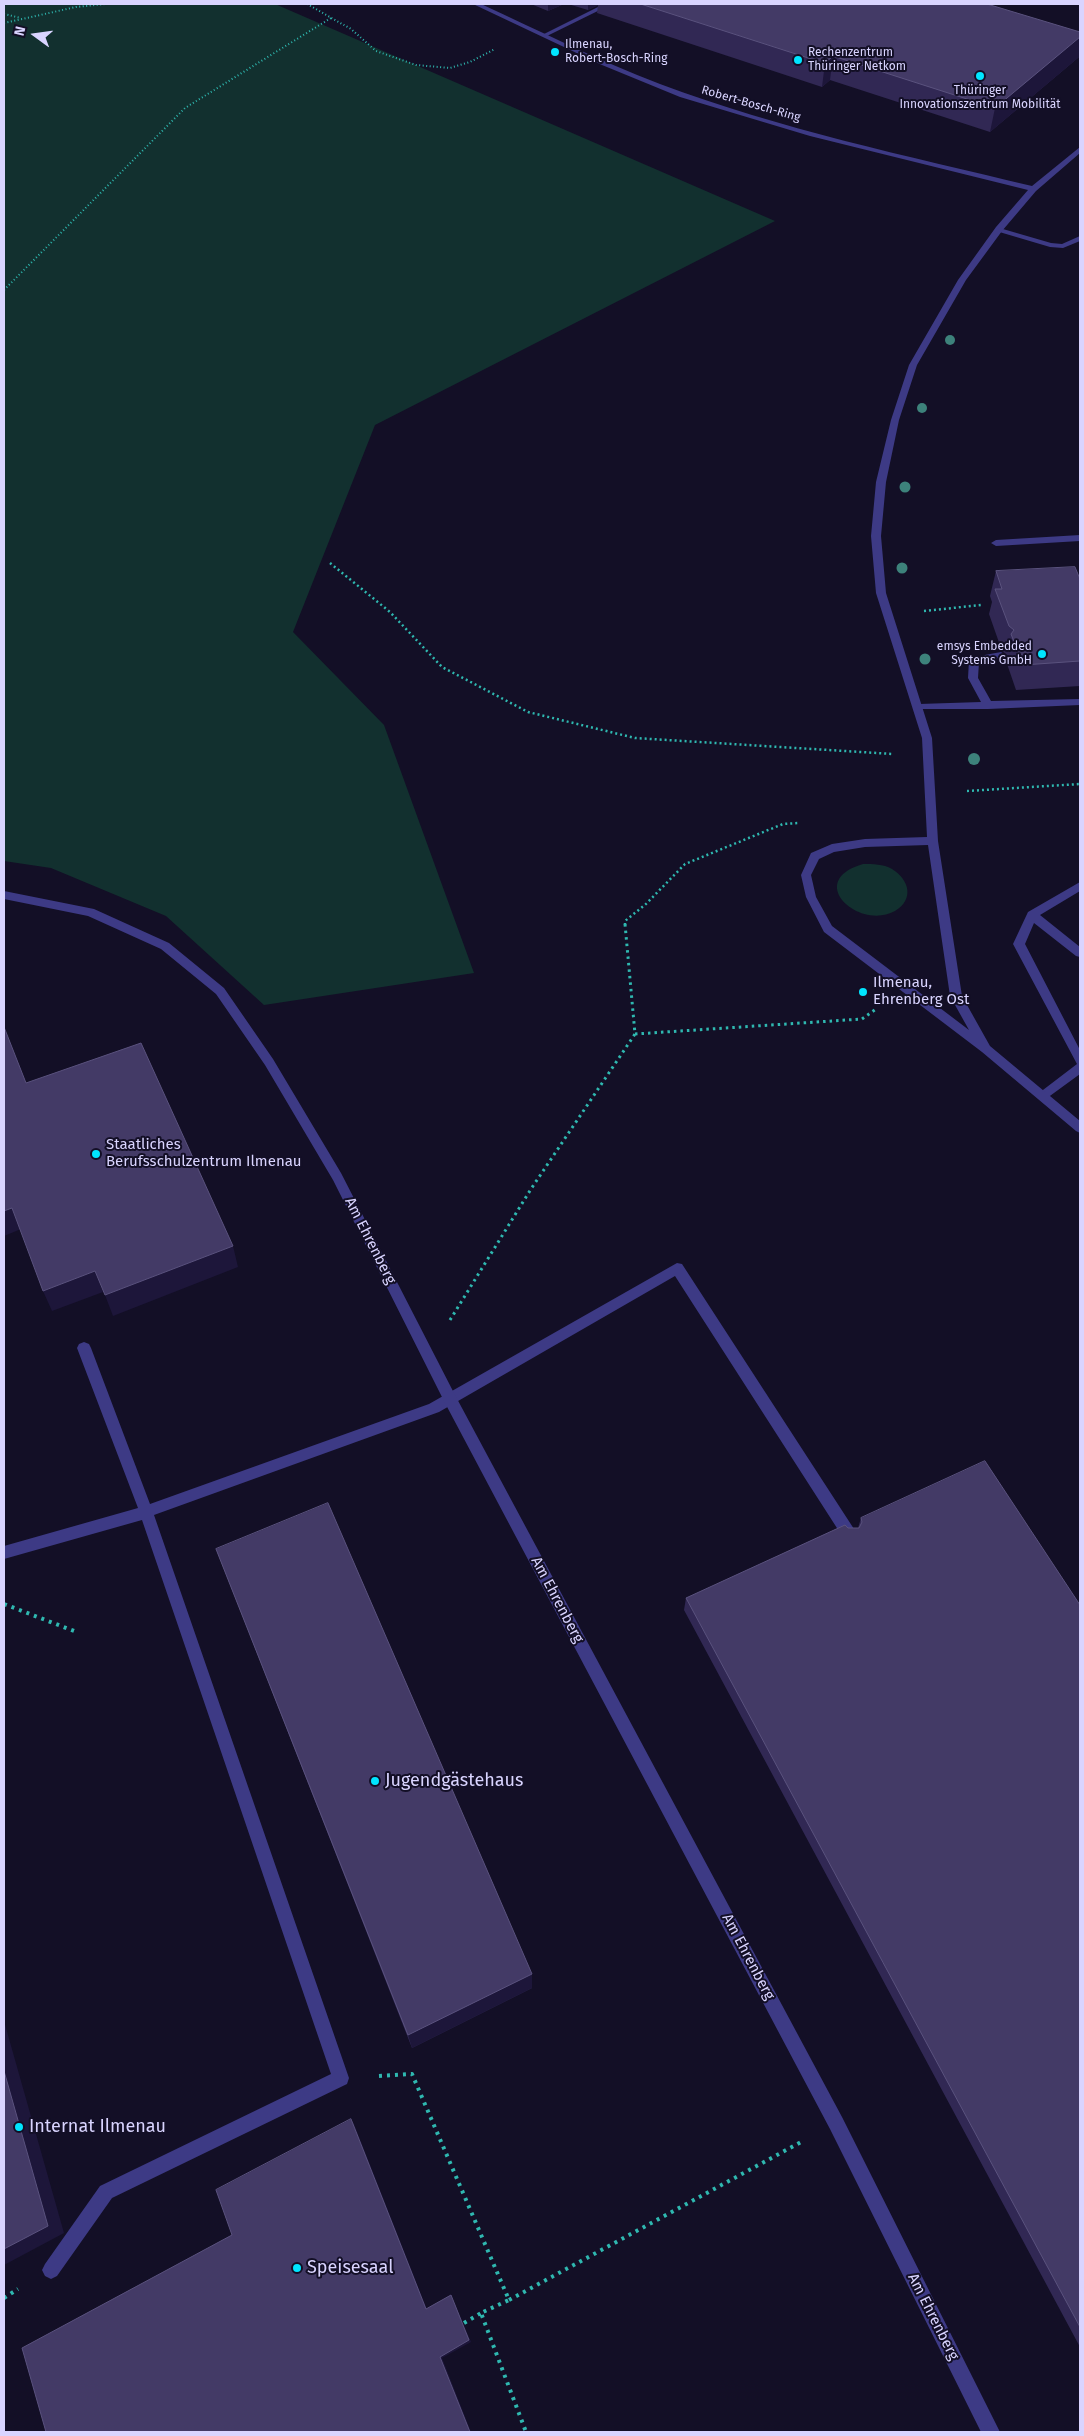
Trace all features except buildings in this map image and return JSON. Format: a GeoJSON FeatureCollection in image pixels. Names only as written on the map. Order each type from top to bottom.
{"type":"FeatureCollection","features":[{"type":"Feature","properties":{"kind":"street","name":"Robert-Bosch-Ring"},"geometry":{"type":"LineString","coordinates":[[476,4],[634,77],[711,104],[809,133],[1033,189]]}},
{"type":"Feature","properties":{"kind":"street"},"geometry":{"type":"LineString","coordinates":[[545,35],[609,4]]}},
{"type":"Feature","properties":{"kind":"street"},"geometry":{"type":"LineString","coordinates":[[986,1049],[956,996],[933,841],[932,793],[927,738],[919,707],[881,593],[876,536],[881,482],[895,420],[913,365],[962,280],[999,229],[1033,189],[1080,149]]}},
{"type":"Feature","properties":{"kind":"street"},"geometry":{"type":"LineString","coordinates":[[999,229],[1057,246],[1063,246],[1080,238]]}},
{"type":"Feature","properties":{"kind":"street"},"geometry":{"type":"LineString","coordinates":[[996,544],[1080,538]]}},
{"type":"Feature","properties":{"kind":"street"},"geometry":{"type":"LineString","coordinates":[[988,706],[973,678],[974,660],[1002,655]]}},
{"type":"Feature","properties":{"kind":"street"},"geometry":{"type":"LineString","coordinates":[[919,707],[1080,702]]}},
{"type":"Feature","properties":{"kind":"street"},"geometry":{"type":"LineString","coordinates":[[933,841],[865,843],[832,848],[815,856],[806,875],[811,897],[828,929],[904,989],[986,1049],[1080,1128]]}},
{"type":"Feature","properties":{"kind":"street"},"geometry":{"type":"LineString","coordinates":[[1080,886],[1032,915],[1019,944],[1080,1061]]}},
{"type":"Feature","properties":{"kind":"street","name":"Am Ehrenberg"},"geometry":{"type":"LineString","coordinates":[[4,895],[90,912],[165,946],[220,991],[270,1062],[337,1177],[450,1399],[836,2122],[990,2432]]}},
{"type":"Feature","properties":{"kind":"street"},"geometry":{"type":"LineString","coordinates":[[1032,915],[1080,953]]}},
{"type":"Feature","properties":{"kind":"street"},"geometry":{"type":"LineString","coordinates":[[1043,1096],[1080,1068]]}},
{"type":"Feature","properties":{"kind":"street"},"geometry":{"type":"LineString","coordinates":[[4,1553],[146,1512],[434,1408],[677,1268],[849,1534]]}},
{"type":"Feature","properties":{"kind":"street"},"geometry":{"type":"LineString","coordinates":[[51,2270],[106,2192],[341,2078],[146,1512],[84,1348]]}},
{"type":"Feature","properties":{"kind":"path"},"geometry":{"type":"LineString","coordinates":[[4,23],[22,18],[105,4]]}},
{"type":"Feature","properties":{"kind":"path"},"geometry":{"type":"LineString","coordinates":[[307,4],[362,37],[370,47],[385,54],[432,68],[446,69],[490,51],[533,29]]}},
{"type":"Feature","properties":{"kind":"path"},"geometry":{"type":"LineString","coordinates":[[4,14],[22,18]]}},
{"type":"Feature","properties":{"kind":"path"},"geometry":{"type":"LineString","coordinates":[[4,290],[185,108],[331,18]]}},
{"type":"Feature","properties":{"kind":"path"},"geometry":{"type":"LineString","coordinates":[[330,562],[390,612],[442,666],[528,712],[635,738],[929,756]]}},
{"type":"Feature","properties":{"kind":"path"},"geometry":{"type":"LineString","coordinates":[[888,615],[981,605]]}},
{"type":"Feature","properties":{"kind":"path"},"geometry":{"type":"LineString","coordinates":[[932,793],[1080,784]]}},
{"type":"Feature","properties":{"kind":"path"},"geometry":{"type":"LineString","coordinates":[[427,1355],[479,1277],[531,1190],[635,1034],[625,921],[646,904],[685,864],[783,824],[801,823]]}},
{"type":"Feature","properties":{"kind":"path"},"geometry":{"type":"LineString","coordinates":[[635,1034],[862,1019],[904,989]]}},
{"type":"Feature","properties":{"kind":"path"},"geometry":{"type":"LineString","coordinates":[[4,1604],[74,1631]]}},
{"type":"Feature","properties":{"kind":"path"},"geometry":{"type":"LineString","coordinates":[[341,2078],[412,2074],[509,2300]]}},
{"type":"Feature","properties":{"kind":"path"},"geometry":{"type":"LineString","coordinates":[[464,2323],[836,2122]]}},
{"type":"Feature","properties":{"kind":"path"},"geometry":{"type":"LineString","coordinates":[[481,2313],[526,2432]]}},
{"type":"Feature","properties":{"kind":"green space"},"geometry":{"type":"Polygon","coordinates":[[[4,4],[275,4],[775,221],[375,425],[293,632],[384,725],[474,973],[264,1005],[166,916],[51,868],[4,861],[4,4]]]}},
{"type":"Feature","properties":{"kind":"green space"},"geometry":{"type":"Polygon","coordinates":[[[863,864],[889,867],[903,879],[906,884],[907,896],[901,906],[895,911],[881,915],[867,914],[853,909],[843,901],[838,892],[838,881],[846,872],[863,864]]]}},
{"type":"Feature","properties":{"kind":"place","name":"Ilmenau, Robert-Bosch-Ring"},"geometry":{"type":"Point","coordinates":[555,52]}},
{"type":"Feature","properties":{"kind":"place","name":"Rechenzentrum Thüringer Netkom"},"geometry":{"type":"Point","coordinates":[798,60]}},
{"type":"Feature","properties":{"kind":"place","name":"Thüringer Innovationszentrum Mobilität"},"geometry":{"type":"Point","coordinates":[980,76]}},
{"type":"Feature","properties":{"kind":"place","name":"emsys Embedded Systems GmbH"},"geometry":{"type":"Point","coordinates":[1042,654]}},
{"type":"Feature","properties":{"kind":"place","name":"Ilmenau, Ehrenberg Ost"},"geometry":{"type":"Point","coordinates":[863,992]}},
{"type":"Feature","properties":{"kind":"place","name":"Staatliches Berufsschulzentrum Ilmenau"},"geometry":{"type":"Point","coordinates":[96,1154]}},
{"type":"Feature","properties":{"kind":"place","name":"Jugendgästehaus"},"geometry":{"type":"Point","coordinates":[375,1781]}},
{"type":"Feature","properties":{"kind":"place","name":"Internat Ilmenau"},"geometry":{"type":"Point","coordinates":[19,2127]}},
{"type":"Feature","properties":{"kind":"place","name":"Speisesaal"},"geometry":{"type":"Point","coordinates":[297,2268]}}]}
